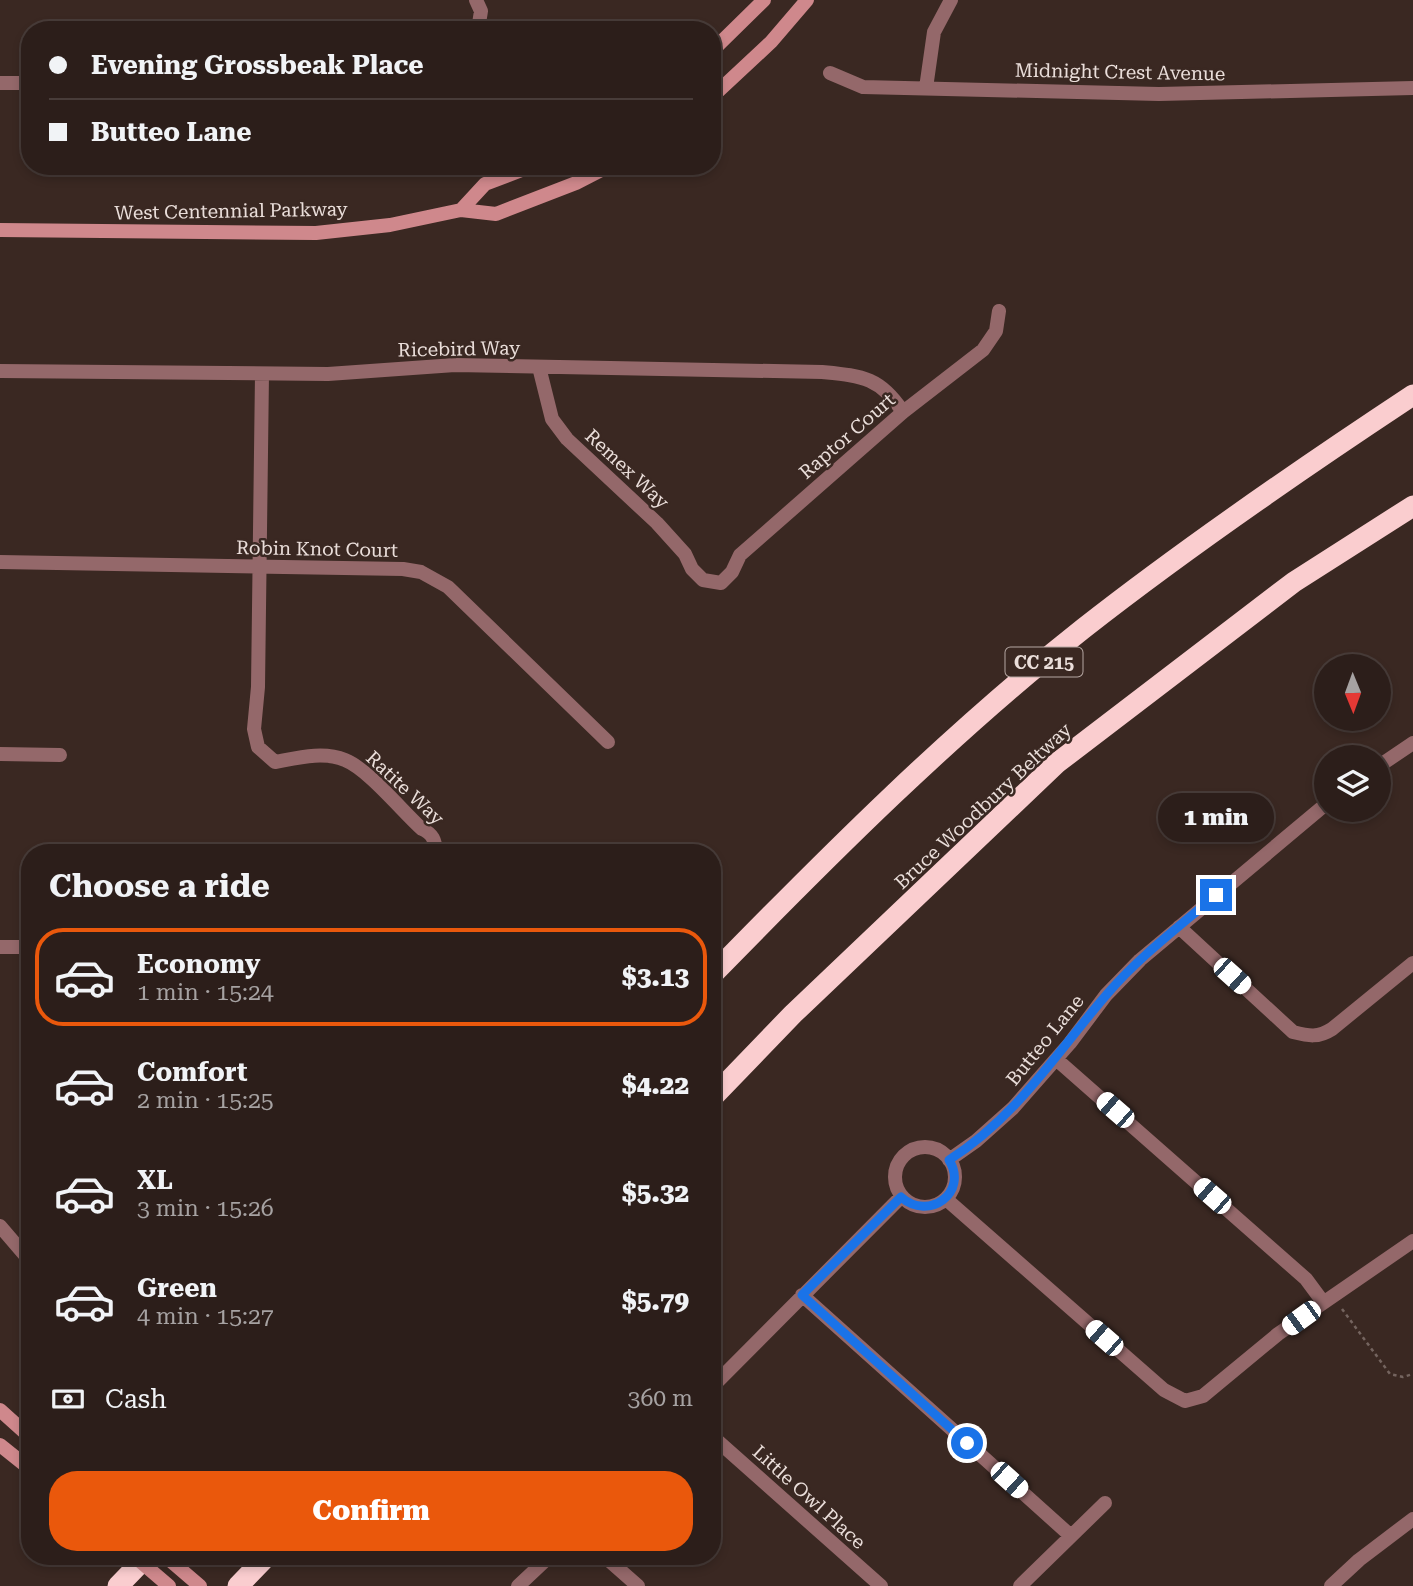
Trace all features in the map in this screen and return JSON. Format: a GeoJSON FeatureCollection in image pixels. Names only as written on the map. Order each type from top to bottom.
{"type":"FeatureCollection","features":[{"type":"Feature","properties":{"kind":"highway","name":"CC 215"},"geometry":{"type":"LineString","coordinates":[[721,966],[864,823],[986,711],[1084,628],[1301,469],[1413,395]]}},
{"type":"Feature","properties":{"kind":"highway","name":"Bruce Woodbury Beltway"},"geometry":{"type":"LineString","coordinates":[[721,1089],[793,1014],[1057,763],[1294,582],[1413,506]]}},
{"type":"Feature","properties":{"kind":"highway"},"geometry":{"type":"LineString","coordinates":[[118,1586],[138,1565]]}},
{"type":"Feature","properties":{"kind":"highway"},"geometry":{"type":"LineString","coordinates":[[238,1586],[258,1565]]}},
{"type":"Feature","properties":{"kind":"main road"},"geometry":{"type":"LineString","coordinates":[[721,42],[764,0]]}},
{"type":"Feature","properties":{"kind":"main road"},"geometry":{"type":"LineString","coordinates":[[721,89],[771,43],[807,0]]}},
{"type":"Feature","properties":{"kind":"main road"},"geometry":{"type":"LineString","coordinates":[[461,210],[485,184],[508,175]]}},
{"type":"Feature","properties":{"kind":"main road","name":"West Centennial Parkway"},"geometry":{"type":"LineString","coordinates":[[0,230],[316,233],[390,225],[461,210],[496,214],[592,175]]}},
{"type":"Feature","properties":{"kind":"main road"},"geometry":{"type":"LineString","coordinates":[[0,1410],[21,1429]]}},
{"type":"Feature","properties":{"kind":"main road"},"geometry":{"type":"LineString","coordinates":[[0,1445],[21,1462]]}},
{"type":"Feature","properties":{"kind":"main road"},"geometry":{"type":"LineString","coordinates":[[144,1565],[169,1586]]}},
{"type":"Feature","properties":{"kind":"main road"},"geometry":{"type":"LineString","coordinates":[[176,1565],[200,1586]]}},
{"type":"Feature","properties":{"kind":"street"},"geometry":{"type":"LineString","coordinates":[[476,0],[481,11],[480,21]]}},
{"type":"Feature","properties":{"kind":"street"},"geometry":{"type":"LineString","coordinates":[[926,88],[934,32],[951,0]]}},
{"type":"Feature","properties":{"kind":"street","name":"Midnight Crest Avenue"},"geometry":{"type":"LineString","coordinates":[[830,73],[863,87],[1159,94],[1413,88]]}},
{"type":"Feature","properties":{"kind":"street"},"geometry":{"type":"LineString","coordinates":[[0,83],[21,83]]}},
{"type":"Feature","properties":{"kind":"street","name":"Raptor Court"},"geometry":{"type":"LineString","coordinates":[[712,582],[721,583],[732,572],[740,555],[903,412],[983,349],[996,331],[999,311]]}},
{"type":"Feature","properties":{"kind":"street","name":"Ricebird Way"},"geometry":{"type":"LineString","coordinates":[[0,371],[328,374],[455,365],[854,375],[878,383],[890,393],[903,412]]}},
{"type":"Feature","properties":{"kind":"street","name":"Remex Way"},"geometry":{"type":"LineString","coordinates":[[539,367],[552,419],[567,439],[657,523],[685,554],[692,569],[703,580],[712,582]]}},
{"type":"Feature","properties":{"kind":"street"},"geometry":{"type":"LineString","coordinates":[[259,567],[262,373]]}},
{"type":"Feature","properties":{"kind":"street","name":"Robin Knot Court"},"geometry":{"type":"LineString","coordinates":[[0,562],[403,569],[436,579],[448,587],[608,742]]}},
{"type":"Feature","properties":{"kind":"street","name":"Ratite Way"},"geometry":{"type":"LineString","coordinates":[[259,567],[258,687],[254,729],[255,740],[263,753],[275,762],[300,757],[327,756],[346,760],[430,833],[434,844]]}},
{"type":"Feature","properties":{"kind":"street"},"geometry":{"type":"LineString","coordinates":[[1391,758],[1413,743]]}},
{"type":"Feature","properties":{"kind":"street"},"geometry":{"type":"LineString","coordinates":[[0,754],[60,755]]}},
{"type":"Feature","properties":{"kind":"street","name":"Butteo Lane"},"geometry":{"type":"LineString","coordinates":[[949,1160],[995,1126],[1056,1059],[1120,979],[1314,814]]}},
{"type":"Feature","properties":{"kind":"street"},"geometry":{"type":"LineString","coordinates":[[1179,927],[1293,1032],[1308,1036],[1321,1036],[1332,1029],[1413,963]]}},
{"type":"Feature","properties":{"kind":"street"},"geometry":{"type":"LineString","coordinates":[[0,947],[21,947]]}},
{"type":"Feature","properties":{"kind":"street"},"geometry":{"type":"LineString","coordinates":[[1056,1059],[1328,1299]]}},
{"type":"Feature","properties":{"kind":"street"},"geometry":{"type":"LineString","coordinates":[[929,1147],[940,1151],[949,1160],[954,1168],[955,1180],[946,1199],[935,1206],[920,1207],[901,1197],[895,1175],[904,1155],[918,1148],[929,1147]]}},
{"type":"Feature","properties":{"kind":"street"},"geometry":{"type":"LineString","coordinates":[[721,1378],[901,1197]]}},
{"type":"Feature","properties":{"kind":"street"},"geometry":{"type":"LineString","coordinates":[[946,1199],[1164,1390],[1185,1401],[1203,1396],[1246,1358],[1413,1241]]}},
{"type":"Feature","properties":{"kind":"street"},"geometry":{"type":"LineString","coordinates":[[0,1226],[21,1250]]}},
{"type":"Feature","properties":{"kind":"street"},"geometry":{"type":"LineString","coordinates":[[802,1295],[1070,1536]]}},
{"type":"Feature","properties":{"kind":"street","name":"Little Owl Place"},"geometry":{"type":"LineString","coordinates":[[721,1444],[881,1586]]}},
{"type":"Feature","properties":{"kind":"street"},"geometry":{"type":"LineString","coordinates":[[1020,1586],[1105,1503]]}},
{"type":"Feature","properties":{"kind":"street"},"geometry":{"type":"LineString","coordinates":[[1331,1586],[1359,1560],[1413,1519]]}},
{"type":"Feature","properties":{"kind":"street"},"geometry":{"type":"LineString","coordinates":[[518,1586],[540,1565]]}},
{"type":"Feature","properties":{"kind":"street"},"geometry":{"type":"LineString","coordinates":[[614,1565],[638,1586]]}},
{"type":"Feature","properties":{"kind":"path"},"geometry":{"type":"LineString","coordinates":[[1328,1299],[1390,1374],[1403,1377],[1413,1374]]}},
{"type":"Feature","properties":{"kind":"route"},"geometry":{"type":"LineString","coordinates":[[967,1443],[802,1295],[901,1197],[920,1207],[935,1206],[946,1199],[955,1180],[954,1168],[949,1160],[995,1126],[1035,1084],[1120,979],[1216,895]]}}]}
